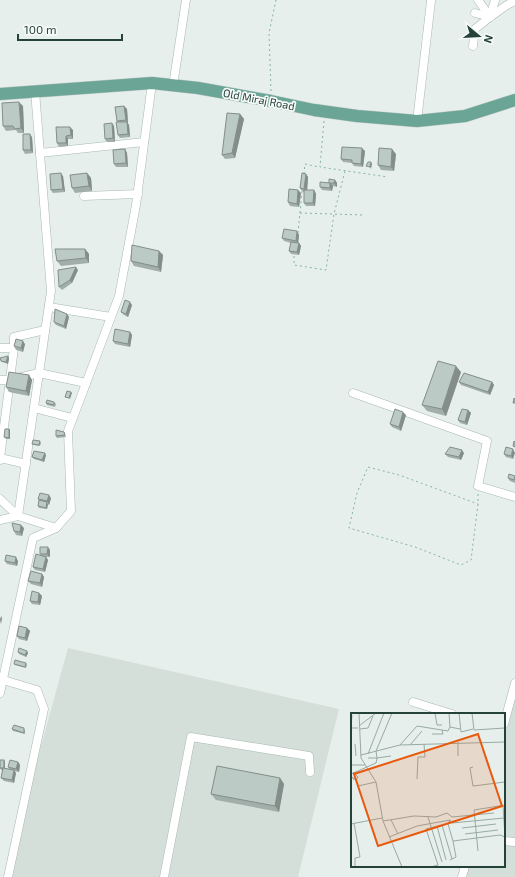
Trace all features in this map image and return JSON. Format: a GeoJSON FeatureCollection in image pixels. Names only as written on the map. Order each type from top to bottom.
{"type":"FeatureCollection","features":[{"type":"Feature","properties":{"kind":"main road","name":"Old Miraj Road"},"geometry":{"type":"LineString","coordinates":[[0,94],[152,84],[198,88],[314,110],[357,116],[417,121],[465,116],[515,100]]}},
{"type":"Feature","properties":{"kind":"street"},"geometry":{"type":"LineString","coordinates":[[173,86],[186,0]]}},
{"type":"Feature","properties":{"kind":"street"},"geometry":{"type":"LineString","coordinates":[[478,0],[490,17]]}},
{"type":"Feature","properties":{"kind":"street"},"geometry":{"type":"LineString","coordinates":[[490,17],[494,0]]}},
{"type":"Feature","properties":{"kind":"street"},"geometry":{"type":"LineString","coordinates":[[417,121],[431,1]]}},
{"type":"Feature","properties":{"kind":"street"},"geometry":{"type":"LineString","coordinates":[[473,46],[476,29],[490,17],[515,1]]}},
{"type":"Feature","properties":{"kind":"street"},"geometry":{"type":"LineString","coordinates":[[475,12],[490,17]]}},
{"type":"Feature","properties":{"kind":"street"},"geometry":{"type":"LineString","coordinates":[[0,692],[1,680],[33,538],[56,528],[71,511],[68,431],[119,296],[138,194],[152,84]]}},
{"type":"Feature","properties":{"kind":"street"},"geometry":{"type":"LineString","coordinates":[[18,516],[51,291],[35,91]]}},
{"type":"Feature","properties":{"kind":"street"},"geometry":{"type":"LineString","coordinates":[[40,153],[144,142]]}},
{"type":"Feature","properties":{"kind":"street"},"geometry":{"type":"LineString","coordinates":[[84,196],[138,194]]}},
{"type":"Feature","properties":{"kind":"street"},"geometry":{"type":"LineString","coordinates":[[49,307],[111,317]]}},
{"type":"Feature","properties":{"kind":"street"},"geometry":{"type":"LineString","coordinates":[[26,464],[0,459],[2,422],[14,348],[14,337],[45,330]]}},
{"type":"Feature","properties":{"kind":"street"},"geometry":{"type":"LineString","coordinates":[[0,348],[14,348]]}},
{"type":"Feature","properties":{"kind":"street"},"geometry":{"type":"LineString","coordinates":[[0,380],[9,380],[39,373],[86,383]]}},
{"type":"Feature","properties":{"kind":"street"},"geometry":{"type":"LineString","coordinates":[[353,394],[487,441],[478,486],[515,496]]}},
{"type":"Feature","properties":{"kind":"street"},"geometry":{"type":"LineString","coordinates":[[34,408],[72,418]]}},
{"type":"Feature","properties":{"kind":"street"},"geometry":{"type":"LineString","coordinates":[[0,499],[18,516],[56,528]]}},
{"type":"Feature","properties":{"kind":"street"},"geometry":{"type":"LineString","coordinates":[[0,520],[18,516]]}},
{"type":"Feature","properties":{"kind":"street"},"geometry":{"type":"LineString","coordinates":[[1,680],[37,690],[44,710],[8,877]]}},
{"type":"Feature","properties":{"kind":"street"},"geometry":{"type":"LineString","coordinates":[[505,720],[515,683]]}},
{"type":"Feature","properties":{"kind":"street"},"geometry":{"type":"LineString","coordinates":[[412,702],[449,713]]}},
{"type":"Feature","properties":{"kind":"street"},"geometry":{"type":"LineString","coordinates":[[164,877],[191,737],[309,756],[310,772]]}},
{"type":"Feature","properties":{"kind":"street"},"geometry":{"type":"LineString","coordinates":[[505,840],[515,842]]}},
{"type":"Feature","properties":{"kind":"street"},"geometry":{"type":"LineString","coordinates":[[462,877],[465,867]]}},
{"type":"Feature","properties":{"kind":"path"},"geometry":{"type":"LineString","coordinates":[[271,101],[269,33],[276,0]]}},
{"type":"Feature","properties":{"kind":"path"},"geometry":{"type":"LineString","coordinates":[[320,167],[325,111]]}},
{"type":"Feature","properties":{"kind":"path"},"geometry":{"type":"LineString","coordinates":[[304,178],[305,164],[388,177]]}},
{"type":"Feature","properties":{"kind":"path"},"geometry":{"type":"LineString","coordinates":[[294,256],[294,265],[326,270],[334,214],[345,171]]}},
{"type":"Feature","properties":{"kind":"path"},"geometry":{"type":"LineString","coordinates":[[298,233],[303,185]]}},
{"type":"Feature","properties":{"kind":"path"},"geometry":{"type":"LineString","coordinates":[[300,213],[363,215]]}},
{"type":"Feature","properties":{"kind":"path"},"geometry":{"type":"LineString","coordinates":[[478,486],[478,504],[471,560],[461,565],[414,548],[349,528],[357,494],[368,467],[399,475],[478,504]]}},
{"type":"Feature","properties":{"kind":"shaded area"},"geometry":{"type":"Polygon","coordinates":[[[68,648],[339,709],[298,877],[10,877],[15,840],[68,648]]]}},
{"type":"Feature","properties":{"kind":"shaded area"},"geometry":{"type":"Polygon","coordinates":[[[515,683],[515,877],[459,877],[463,867],[505,867],[505,720],[515,683]]]}},
{"type":"Feature","properties":{"kind":"building"},"geometry":{"type":"Polygon","coordinates":[[[19,102],[21,128],[15,129],[13,126],[3,126],[2,103],[19,102]]]}},
{"type":"Feature","properties":{"kind":"building"},"geometry":{"type":"Polygon","coordinates":[[[124,106],[126,120],[117,121],[115,107],[124,106]]]}},
{"type":"Feature","properties":{"kind":"building"},"geometry":{"type":"Polygon","coordinates":[[[227,113],[240,114],[232,153],[222,155],[227,113]]]}},
{"type":"Feature","properties":{"kind":"building"},"geometry":{"type":"Polygon","coordinates":[[[116,122],[127,122],[128,134],[118,135],[116,122]]]}},
{"type":"Feature","properties":{"kind":"building"},"geometry":{"type":"Polygon","coordinates":[[[112,123],[113,138],[105,139],[104,124],[112,123]]]}},
{"type":"Feature","properties":{"kind":"building"},"geometry":{"type":"Polygon","coordinates":[[[56,127],[70,127],[71,135],[66,136],[66,143],[57,143],[56,127]]]}},
{"type":"Feature","properties":{"kind":"building"},"geometry":{"type":"Polygon","coordinates":[[[23,134],[30,134],[31,150],[23,150],[23,134]]]}},
{"type":"Feature","properties":{"kind":"building"},"geometry":{"type":"Polygon","coordinates":[[[342,147],[362,148],[361,164],[352,163],[352,160],[341,159],[342,147]]]}},
{"type":"Feature","properties":{"kind":"building"},"geometry":{"type":"Polygon","coordinates":[[[379,148],[392,149],[391,167],[378,165],[379,148]]]}},
{"type":"Feature","properties":{"kind":"building"},"geometry":{"type":"Polygon","coordinates":[[[125,149],[126,163],[114,164],[113,150],[125,149]]]}},
{"type":"Feature","properties":{"kind":"building"},"geometry":{"type":"Polygon","coordinates":[[[368,162],[371,162],[370,167],[366,166],[368,162]]]}},
{"type":"Feature","properties":{"kind":"building"},"geometry":{"type":"Polygon","coordinates":[[[61,173],[63,189],[51,190],[50,174],[61,173]]]}},
{"type":"Feature","properties":{"kind":"building"},"geometry":{"type":"Polygon","coordinates":[[[87,173],[89,186],[72,188],[70,175],[87,173]]]}},
{"type":"Feature","properties":{"kind":"building"},"geometry":{"type":"Polygon","coordinates":[[[302,173],[306,174],[304,189],[300,188],[302,173]]]}},
{"type":"Feature","properties":{"kind":"building"},"geometry":{"type":"Polygon","coordinates":[[[329,179],[335,180],[334,183],[329,183],[329,179]]]}},
{"type":"Feature","properties":{"kind":"building"},"geometry":{"type":"Polygon","coordinates":[[[320,182],[330,183],[330,188],[320,187],[320,182]]]}},
{"type":"Feature","properties":{"kind":"building"},"geometry":{"type":"Polygon","coordinates":[[[289,189],[298,190],[297,204],[288,202],[289,189]]]}},
{"type":"Feature","properties":{"kind":"building"},"geometry":{"type":"Polygon","coordinates":[[[304,190],[314,190],[313,203],[304,203],[304,190]]]}},
{"type":"Feature","properties":{"kind":"building"},"geometry":{"type":"Polygon","coordinates":[[[284,229],[297,231],[296,241],[282,238],[284,229]]]}},
{"type":"Feature","properties":{"kind":"building"},"geometry":{"type":"Polygon","coordinates":[[[291,242],[299,243],[297,252],[289,251],[291,242]]]}},
{"type":"Feature","properties":{"kind":"building"},"geometry":{"type":"Polygon","coordinates":[[[132,245],[159,251],[158,267],[131,261],[132,245]]]}},
{"type":"Feature","properties":{"kind":"building"},"geometry":{"type":"Polygon","coordinates":[[[55,249],[85,249],[86,258],[57,261],[55,249]]]}},
{"type":"Feature","properties":{"kind":"building"},"geometry":{"type":"Polygon","coordinates":[[[76,267],[70,280],[59,287],[58,270],[76,267]]]}},
{"type":"Feature","properties":{"kind":"building"},"geometry":{"type":"Polygon","coordinates":[[[125,300],[130,302],[126,314],[121,312],[125,300]]]}},
{"type":"Feature","properties":{"kind":"building"},"geometry":{"type":"Polygon","coordinates":[[[55,309],[67,314],[64,326],[54,322],[55,309]]]}},
{"type":"Feature","properties":{"kind":"building"},"geometry":{"type":"Polygon","coordinates":[[[115,329],[130,332],[128,344],[113,341],[115,329]]]}},
{"type":"Feature","properties":{"kind":"building"},"geometry":{"type":"Polygon","coordinates":[[[16,339],[23,341],[21,348],[14,346],[16,339]]]}},
{"type":"Feature","properties":{"kind":"building"},"geometry":{"type":"Polygon","coordinates":[[[8,356],[6,362],[1,361],[0,358],[8,356]]]}},
{"type":"Feature","properties":{"kind":"building"},"geometry":{"type":"Polygon","coordinates":[[[438,361],[456,366],[442,409],[422,405],[438,361]]]}},
{"type":"Feature","properties":{"kind":"building"},"geometry":{"type":"Polygon","coordinates":[[[9,372],[29,375],[26,391],[6,387],[9,372]]]}},
{"type":"Feature","properties":{"kind":"building"},"geometry":{"type":"Polygon","coordinates":[[[464,373],[492,382],[488,392],[459,382],[464,373]]]}},
{"type":"Feature","properties":{"kind":"building"},"geometry":{"type":"Polygon","coordinates":[[[67,391],[71,392],[69,398],[65,397],[67,391]]]}},
{"type":"Feature","properties":{"kind":"building"},"geometry":{"type":"Polygon","coordinates":[[[47,400],[54,402],[54,405],[46,403],[47,400]]]}},
{"type":"Feature","properties":{"kind":"building"},"geometry":{"type":"Polygon","coordinates":[[[395,409],[403,412],[399,427],[390,424],[395,409]]]}},
{"type":"Feature","properties":{"kind":"building"},"geometry":{"type":"Polygon","coordinates":[[[462,409],[468,410],[465,422],[458,420],[462,409]]]}},
{"type":"Feature","properties":{"kind":"building"},"geometry":{"type":"Polygon","coordinates":[[[5,429],[9,429],[9,438],[4,437],[5,429]]]}},
{"type":"Feature","properties":{"kind":"building"},"geometry":{"type":"Polygon","coordinates":[[[56,430],[64,432],[65,435],[56,436],[56,430]]]}},
{"type":"Feature","properties":{"kind":"building"},"geometry":{"type":"Polygon","coordinates":[[[33,440],[40,441],[39,445],[32,444],[33,440]]]}},
{"type":"Feature","properties":{"kind":"building"},"geometry":{"type":"Polygon","coordinates":[[[450,447],[462,450],[459,457],[445,454],[450,447]]]}},
{"type":"Feature","properties":{"kind":"building"},"geometry":{"type":"Polygon","coordinates":[[[506,447],[513,449],[511,456],[504,454],[506,447]]]}},
{"type":"Feature","properties":{"kind":"building"},"geometry":{"type":"Polygon","coordinates":[[[34,451],[45,453],[42,460],[32,457],[34,451]]]}},
{"type":"Feature","properties":{"kind":"building"},"geometry":{"type":"Polygon","coordinates":[[[509,474],[515,476],[514,480],[508,478],[509,474]]]}},
{"type":"Feature","properties":{"kind":"building"},"geometry":{"type":"Polygon","coordinates":[[[40,493],[49,495],[47,501],[38,499],[40,493]]]}},
{"type":"Feature","properties":{"kind":"building"},"geometry":{"type":"Polygon","coordinates":[[[39,500],[47,502],[46,508],[38,506],[39,500]]]}},
{"type":"Feature","properties":{"kind":"building"},"geometry":{"type":"Polygon","coordinates":[[[12,523],[21,525],[20,532],[14,531],[12,523]]]}},
{"type":"Feature","properties":{"kind":"building"},"geometry":{"type":"Polygon","coordinates":[[[40,547],[48,547],[47,554],[40,554],[40,547]]]}},
{"type":"Feature","properties":{"kind":"building"},"geometry":{"type":"Polygon","coordinates":[[[36,554],[46,557],[43,569],[33,567],[36,554]]]}},
{"type":"Feature","properties":{"kind":"building"},"geometry":{"type":"Polygon","coordinates":[[[6,555],[16,557],[15,563],[5,561],[6,555]]]}},
{"type":"Feature","properties":{"kind":"building"},"geometry":{"type":"Polygon","coordinates":[[[31,571],[42,574],[40,583],[28,581],[31,571]]]}},
{"type":"Feature","properties":{"kind":"building"},"geometry":{"type":"Polygon","coordinates":[[[32,591],[39,593],[38,602],[30,601],[32,591]]]}},
{"type":"Feature","properties":{"kind":"building"},"geometry":{"type":"Polygon","coordinates":[[[19,626],[27,628],[25,638],[17,636],[19,626]]]}},
{"type":"Feature","properties":{"kind":"building"},"geometry":{"type":"Polygon","coordinates":[[[19,648],[27,651],[25,655],[18,652],[19,648]]]}},
{"type":"Feature","properties":{"kind":"building"},"geometry":{"type":"Polygon","coordinates":[[[15,660],[26,663],[25,667],[14,664],[15,660]]]}},
{"type":"Feature","properties":{"kind":"building"},"geometry":{"type":"Polygon","coordinates":[[[14,725],[24,728],[24,733],[12,729],[14,725]]]}},
{"type":"Feature","properties":{"kind":"building"},"geometry":{"type":"Polygon","coordinates":[[[0,760],[4,760],[4,768],[0,768],[0,760]]]}},
{"type":"Feature","properties":{"kind":"building"},"geometry":{"type":"Polygon","coordinates":[[[10,760],[18,762],[16,769],[8,767],[10,760]]]}},
{"type":"Feature","properties":{"kind":"building"},"geometry":{"type":"Polygon","coordinates":[[[217,766],[280,778],[275,806],[211,794],[217,766]]]}},
{"type":"Feature","properties":{"kind":"building"},"geometry":{"type":"Polygon","coordinates":[[[3,768],[14,770],[12,780],[1,778],[3,768]]]}}]}
